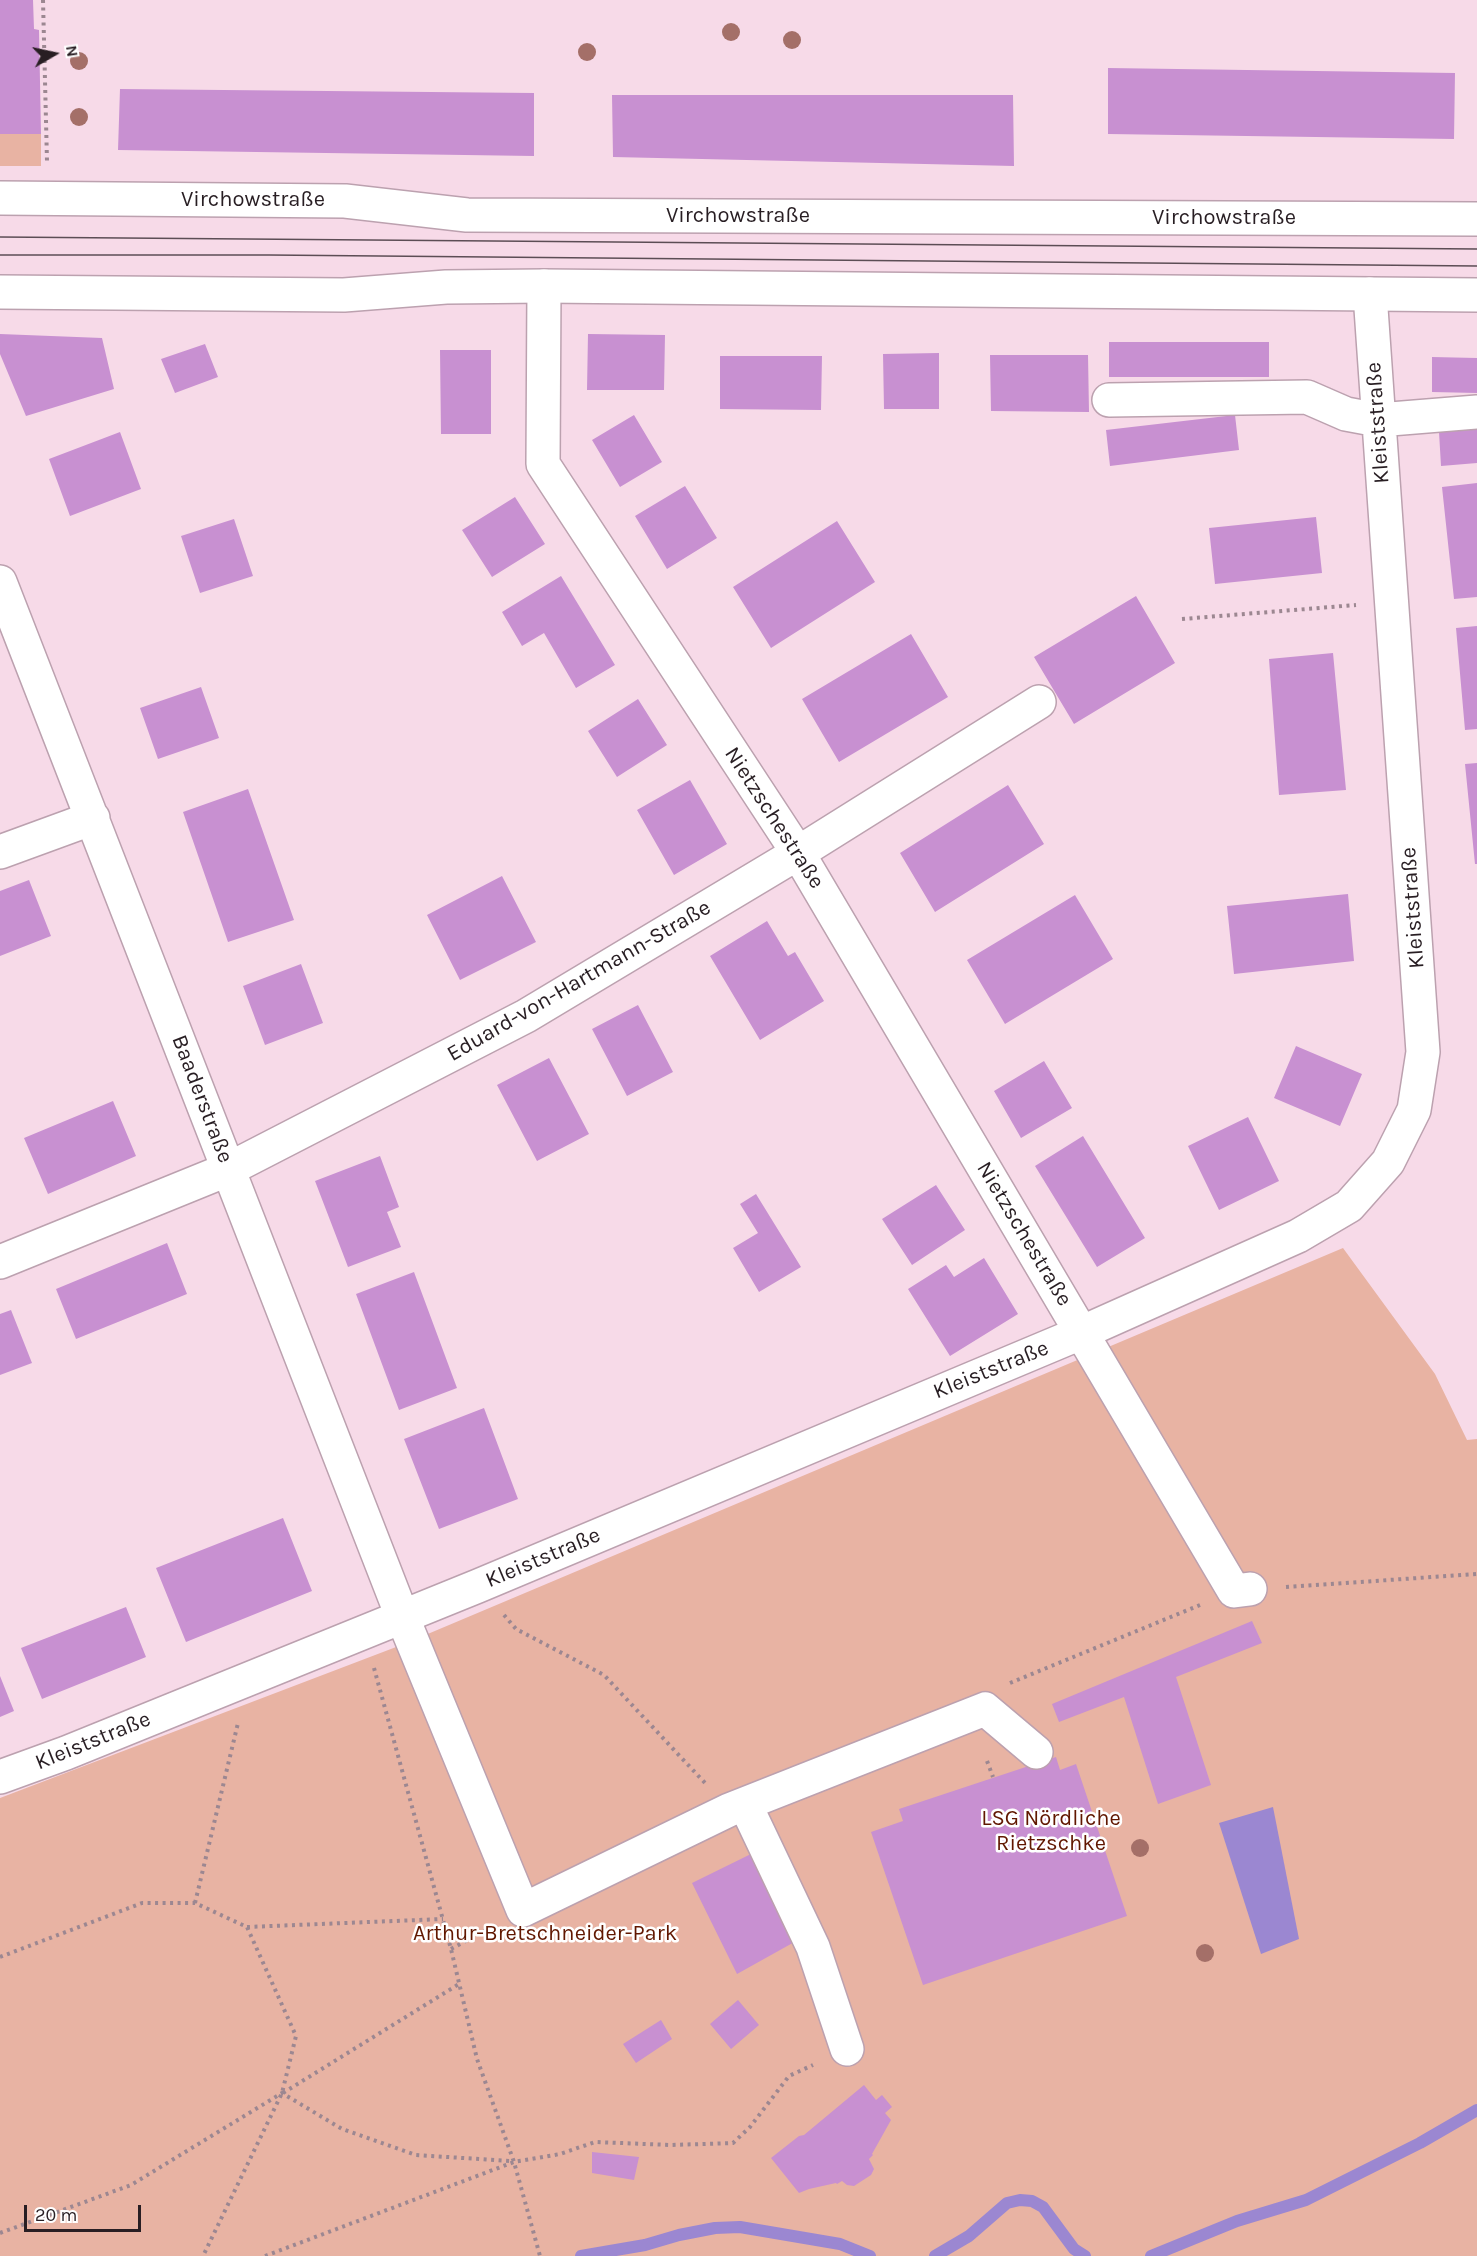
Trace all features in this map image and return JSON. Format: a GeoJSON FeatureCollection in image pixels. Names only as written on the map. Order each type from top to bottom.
{"type":"FeatureCollection","features":[{"type":"Feature","properties":{"kind":"street","name":"Virchowstraße"},"geometry":{"type":"LineString","coordinates":[[0,198],[345,201],[467,215],[1477,219]]}},
{"type":"Feature","properties":{"kind":"street"},"geometry":{"type":"LineString","coordinates":[[0,292],[344,295],[446,287],[544,286],[1477,295]]}},
{"type":"Feature","properties":{"kind":"street","name":"Nietzschestraße"},"geometry":{"type":"LineString","coordinates":[[544,286],[543,464],[798,853],[1083,1332]]}},
{"type":"Feature","properties":{"kind":"street","name":"Kleiststraße"},"geometry":{"type":"LineString","coordinates":[[0,1777],[66,1753],[478,1586],[1083,1332],[1298,1236],[1349,1206],[1388,1162],[1414,1110],[1423,1052],[1370,294]]}},
{"type":"Feature","properties":{"kind":"street"},"geometry":{"type":"LineString","coordinates":[[1109,400],[1307,397],[1346,414],[1378,420],[1477,412]]}},
{"type":"Feature","properties":{"kind":"street","name":"Baaderstraße"},"geometry":{"type":"LineString","coordinates":[[0,582],[402,1616],[523,1910]]}},
{"type":"Feature","properties":{"kind":"street","name":"Eduard-von-Hartmann-Straße"},"geometry":{"type":"LineString","coordinates":[[0,1262],[229,1168],[526,1016],[798,853],[1039,702]]}},
{"type":"Feature","properties":{"kind":"street"},"geometry":{"type":"LineString","coordinates":[[0,852],[93,818]]}},
{"type":"Feature","properties":{"kind":"street"},"geometry":{"type":"LineString","coordinates":[[1083,1332],[1242,1590]]}},
{"type":"Feature","properties":{"kind":"street"},"geometry":{"type":"LineString","coordinates":[[523,1910],[745,1804],[985,1708],[1036,1752]]}},
{"type":"Feature","properties":{"kind":"street"},"geometry":{"type":"LineString","coordinates":[[745,1804],[813,1947],[847,2049]]}},
{"type":"Feature","properties":{"kind":"path"},"geometry":{"type":"LineString","coordinates":[[43,0],[47,171]]}},
{"type":"Feature","properties":{"kind":"path"},"geometry":{"type":"LineString","coordinates":[[1182,619],[1359,605]]}},
{"type":"Feature","properties":{"kind":"path"},"geometry":{"type":"LineString","coordinates":[[985,1708],[991,1690],[1242,1590],[1477,1574]]}},
{"type":"Feature","properties":{"kind":"path"},"geometry":{"type":"LineString","coordinates":[[478,1586],[516,1629],[604,1675],[706,1785]]}},
{"type":"Feature","properties":{"kind":"path"},"geometry":{"type":"LineString","coordinates":[[363,1632],[443,1919],[477,2059],[514,2162],[540,2256]]}},
{"type":"Feature","properties":{"kind":"path"},"geometry":{"type":"LineString","coordinates":[[195,1903],[248,1678]]}},
{"type":"Feature","properties":{"kind":"path"},"geometry":{"type":"LineString","coordinates":[[986,1758],[993,1777]]}},
{"type":"Feature","properties":{"kind":"path"},"geometry":{"type":"LineString","coordinates":[[0,1957],[142,1903],[195,1903],[247,1927],[443,1919]]}},
{"type":"Feature","properties":{"kind":"path"},"geometry":{"type":"LineString","coordinates":[[451,1949],[523,1910]]}},
{"type":"Feature","properties":{"kind":"path"},"geometry":{"type":"LineString","coordinates":[[203,2256],[282,2093],[296,2036],[247,1927]]}},
{"type":"Feature","properties":{"kind":"path"},"geometry":{"type":"LineString","coordinates":[[0,2233],[131,2185],[459,1984]]}},
{"type":"Feature","properties":{"kind":"path"},"geometry":{"type":"LineString","coordinates":[[265,2256],[514,2162],[560,2154],[595,2142],[671,2145],[733,2143],[750,2127],[789,2076],[847,2049]]}},
{"type":"Feature","properties":{"kind":"path"},"geometry":{"type":"LineString","coordinates":[[282,2093],[342,2129],[417,2154],[514,2162]]}},
{"type":"Feature","properties":{"kind":"green space"},"geometry":{"type":"Polygon","coordinates":[[[0,134],[41,134],[41,166],[0,166],[0,134]]]}},
{"type":"Feature","properties":{"kind":"green space","name":"Arthur-Bretschneider-Park"},"geometry":{"type":"Polygon","coordinates":[[[1343,1248],[1435,1374],[1467,1440],[1477,1439],[1477,2256],[0,2256],[0,1798],[404,1644],[1343,1248]]]}},
{"type":"Feature","properties":{"kind":"shaded area"},"geometry":{"type":"Polygon","coordinates":[[[1273,1807],[1299,1939],[1261,1954],[1219,1823],[1273,1807]]]}},
{"type":"Feature","properties":{"kind":"building"},"geometry":{"type":"Polygon","coordinates":[[[0,0],[33,0],[34,29],[39,30],[41,134],[0,134],[0,0]]]}},
{"type":"Feature","properties":{"kind":"building"},"geometry":{"type":"Polygon","coordinates":[[[1108,68],[1455,73],[1454,139],[1108,134],[1108,68]]]}},
{"type":"Feature","properties":{"kind":"building"},"geometry":{"type":"Polygon","coordinates":[[[120,89],[534,93],[534,156],[118,150],[120,89]]]}},
{"type":"Feature","properties":{"kind":"building"},"geometry":{"type":"Polygon","coordinates":[[[612,95],[1013,95],[1014,166],[613,157],[612,95]]]}},
{"type":"Feature","properties":{"kind":"building"},"geometry":{"type":"Polygon","coordinates":[[[0,334],[102,338],[114,389],[26,416],[0,354],[0,334]]]}},
{"type":"Feature","properties":{"kind":"building"},"geometry":{"type":"Polygon","coordinates":[[[588,334],[665,335],[664,390],[587,390],[588,334]]]}},
{"type":"Feature","properties":{"kind":"building"},"geometry":{"type":"Polygon","coordinates":[[[1109,342],[1269,342],[1269,377],[1109,377],[1109,342]]]}},
{"type":"Feature","properties":{"kind":"building"},"geometry":{"type":"Polygon","coordinates":[[[205,344],[218,377],[175,393],[161,359],[205,344]]]}},
{"type":"Feature","properties":{"kind":"building"},"geometry":{"type":"Polygon","coordinates":[[[440,350],[491,350],[491,434],[441,434],[440,350]]]}},
{"type":"Feature","properties":{"kind":"building"},"geometry":{"type":"Polygon","coordinates":[[[939,353],[939,409],[884,409],[883,354],[939,353]]]}},
{"type":"Feature","properties":{"kind":"building"},"geometry":{"type":"Polygon","coordinates":[[[990,355],[1088,355],[1089,412],[991,411],[990,355]]]}},
{"type":"Feature","properties":{"kind":"building"},"geometry":{"type":"Polygon","coordinates":[[[720,356],[822,356],[821,410],[720,409],[720,356]]]}},
{"type":"Feature","properties":{"kind":"building"},"geometry":{"type":"Polygon","coordinates":[[[1432,357],[1477,358],[1477,393],[1432,392],[1432,357]]]}},
{"type":"Feature","properties":{"kind":"building"},"geometry":{"type":"Polygon","coordinates":[[[634,415],[662,462],[620,487],[592,440],[634,415]]]}},
{"type":"Feature","properties":{"kind":"building"},"geometry":{"type":"Polygon","coordinates":[[[1235,415],[1239,450],[1110,466],[1106,430],[1235,415]]]}},
{"type":"Feature","properties":{"kind":"building"},"geometry":{"type":"Polygon","coordinates":[[[1477,429],[1477,463],[1441,466],[1439,432],[1477,429]]]}},
{"type":"Feature","properties":{"kind":"building"},"geometry":{"type":"Polygon","coordinates":[[[120,432],[141,489],[70,516],[49,459],[120,432]]]}},
{"type":"Feature","properties":{"kind":"building"},"geometry":{"type":"Polygon","coordinates":[[[1477,483],[1477,597],[1454,599],[1442,487],[1477,483]]]}},
{"type":"Feature","properties":{"kind":"building"},"geometry":{"type":"Polygon","coordinates":[[[685,486],[717,538],[667,569],[635,516],[685,486]]]}},
{"type":"Feature","properties":{"kind":"building"},"geometry":{"type":"Polygon","coordinates":[[[515,497],[545,544],[492,577],[462,530],[515,497]]]}},
{"type":"Feature","properties":{"kind":"building"},"geometry":{"type":"Polygon","coordinates":[[[1316,517],[1322,573],[1215,584],[1209,528],[1316,517]]]}},
{"type":"Feature","properties":{"kind":"building"},"geometry":{"type":"Polygon","coordinates":[[[234,519],[253,576],[200,593],[181,536],[234,519]]]}},
{"type":"Feature","properties":{"kind":"building"},"geometry":{"type":"Polygon","coordinates":[[[837,521],[875,582],[771,648],[733,587],[837,521]]]}},
{"type":"Feature","properties":{"kind":"building"},"geometry":{"type":"Polygon","coordinates":[[[561,576],[615,665],[576,688],[544,633],[522,646],[502,612],[561,576]]]}},
{"type":"Feature","properties":{"kind":"building"},"geometry":{"type":"Polygon","coordinates":[[[1136,596],[1175,663],[1074,724],[1034,657],[1136,596]]]}},
{"type":"Feature","properties":{"kind":"building"},"geometry":{"type":"Polygon","coordinates":[[[1477,626],[1477,729],[1465,730],[1456,628],[1477,626]]]}},
{"type":"Feature","properties":{"kind":"building"},"geometry":{"type":"Polygon","coordinates":[[[911,634],[948,697],[839,762],[802,699],[911,634]]]}},
{"type":"Feature","properties":{"kind":"building"},"geometry":{"type":"Polygon","coordinates":[[[1333,653],[1346,790],[1279,795],[1269,659],[1333,653]]]}},
{"type":"Feature","properties":{"kind":"building"},"geometry":{"type":"Polygon","coordinates":[[[201,687],[219,738],[158,759],[140,708],[201,687]]]}},
{"type":"Feature","properties":{"kind":"building"},"geometry":{"type":"Polygon","coordinates":[[[638,699],[667,745],[617,777],[588,731],[638,699]]]}},
{"type":"Feature","properties":{"kind":"building"},"geometry":{"type":"Polygon","coordinates":[[[1477,763],[1477,864],[1475,864],[1465,764],[1477,763]]]}},
{"type":"Feature","properties":{"kind":"building"},"geometry":{"type":"Polygon","coordinates":[[[690,780],[727,844],[674,875],[637,810],[690,780]]]}},
{"type":"Feature","properties":{"kind":"building"},"geometry":{"type":"Polygon","coordinates":[[[1008,785],[1044,844],[935,912],[900,853],[1008,785]]]}},
{"type":"Feature","properties":{"kind":"building"},"geometry":{"type":"Polygon","coordinates":[[[248,789],[294,920],[228,942],[183,812],[248,789]]]}},
{"type":"Feature","properties":{"kind":"building"},"geometry":{"type":"Polygon","coordinates":[[[502,876],[536,942],[460,980],[427,915],[502,876]]]}},
{"type":"Feature","properties":{"kind":"building"},"geometry":{"type":"Polygon","coordinates":[[[29,880],[51,936],[0,956],[0,891],[29,880]]]}},
{"type":"Feature","properties":{"kind":"building"},"geometry":{"type":"Polygon","coordinates":[[[1348,894],[1354,961],[1234,974],[1227,906],[1348,894]]]}},
{"type":"Feature","properties":{"kind":"building"},"geometry":{"type":"Polygon","coordinates":[[[1075,895],[1113,959],[1005,1024],[967,960],[1075,895]]]}},
{"type":"Feature","properties":{"kind":"building"},"geometry":{"type":"Polygon","coordinates":[[[767,921],[788,956],[795,952],[824,1001],[760,1040],[710,956],[767,921]]]}},
{"type":"Feature","properties":{"kind":"building"},"geometry":{"type":"Polygon","coordinates":[[[301,964],[323,1023],[265,1045],[243,986],[301,964]]]}},
{"type":"Feature","properties":{"kind":"building"},"geometry":{"type":"Polygon","coordinates":[[[638,1005],[673,1072],[627,1096],[592,1029],[638,1005]]]}},
{"type":"Feature","properties":{"kind":"building"},"geometry":{"type":"Polygon","coordinates":[[[1296,1046],[1362,1074],[1340,1126],[1274,1098],[1296,1046]]]}},
{"type":"Feature","properties":{"kind":"building"},"geometry":{"type":"Polygon","coordinates":[[[549,1058],[589,1134],[537,1161],[497,1085],[549,1058]]]}},
{"type":"Feature","properties":{"kind":"building"},"geometry":{"type":"Polygon","coordinates":[[[1044,1061],[1072,1108],[1021,1138],[994,1091],[1044,1061]]]}},
{"type":"Feature","properties":{"kind":"building"},"geometry":{"type":"Polygon","coordinates":[[[113,1101],[136,1156],[48,1194],[24,1138],[113,1101]]]}},
{"type":"Feature","properties":{"kind":"building"},"geometry":{"type":"Polygon","coordinates":[[[1248,1117],[1279,1181],[1219,1210],[1188,1146],[1248,1117]]]}},
{"type":"Feature","properties":{"kind":"building"},"geometry":{"type":"Polygon","coordinates":[[[1083,1136],[1145,1238],[1097,1267],[1035,1166],[1083,1136]]]}},
{"type":"Feature","properties":{"kind":"building"},"geometry":{"type":"Polygon","coordinates":[[[380,1156],[399,1207],[387,1212],[401,1247],[348,1267],[315,1181],[380,1156]]]}},
{"type":"Feature","properties":{"kind":"building"},"geometry":{"type":"Polygon","coordinates":[[[936,1185],[965,1230],[912,1265],[882,1219],[936,1185]]]}},
{"type":"Feature","properties":{"kind":"building"},"geometry":{"type":"Polygon","coordinates":[[[756,1194],[801,1267],[759,1292],[733,1248],[758,1233],[740,1204],[756,1194]]]}},
{"type":"Feature","properties":{"kind":"building"},"geometry":{"type":"Polygon","coordinates":[[[167,1243],[187,1294],[76,1339],[56,1289],[167,1243]]]}},
{"type":"Feature","properties":{"kind":"building"},"geometry":{"type":"Polygon","coordinates":[[[984,1258],[1018,1314],[950,1356],[908,1289],[946,1265],[954,1277],[984,1258]]]}},
{"type":"Feature","properties":{"kind":"building"},"geometry":{"type":"Polygon","coordinates":[[[414,1272],[457,1388],[399,1410],[356,1294],[414,1272]]]}},
{"type":"Feature","properties":{"kind":"building"},"geometry":{"type":"Polygon","coordinates":[[[11,1310],[32,1363],[0,1375],[0,1314],[11,1310]]]}},
{"type":"Feature","properties":{"kind":"building"},"geometry":{"type":"Polygon","coordinates":[[[484,1408],[518,1499],[439,1529],[404,1439],[484,1408]]]}},
{"type":"Feature","properties":{"kind":"building"},"geometry":{"type":"Polygon","coordinates":[[[283,1518],[312,1591],[186,1642],[156,1568],[283,1518]]]}},
{"type":"Feature","properties":{"kind":"building"},"geometry":{"type":"Polygon","coordinates":[[[126,1607],[146,1657],[42,1699],[21,1648],[126,1607]]]}},
{"type":"Feature","properties":{"kind":"building"},"geometry":{"type":"Polygon","coordinates":[[[1252,1621],[1262,1643],[1176,1677],[1211,1785],[1158,1804],[1124,1697],[1059,1722],[1052,1704],[1252,1621]]]}},
{"type":"Feature","properties":{"kind":"building"},"geometry":{"type":"Polygon","coordinates":[[[0,1676],[14,1711],[0,1717],[0,1676]]]}},
{"type":"Feature","properties":{"kind":"building"},"geometry":{"type":"Polygon","coordinates":[[[1056,1757],[1060,1770],[1076,1764],[1127,1916],[923,1985],[871,1832],[903,1821],[899,1809],[1056,1757]]]}},
{"type":"Feature","properties":{"kind":"building"},"geometry":{"type":"Polygon","coordinates":[[[753,1853],[798,1940],[737,1974],[692,1883],[753,1853]]]}},
{"type":"Feature","properties":{"kind":"building"},"geometry":{"type":"Polygon","coordinates":[[[738,2000],[759,2025],[731,2049],[710,2024],[738,2000]]]}},
{"type":"Feature","properties":{"kind":"building"},"geometry":{"type":"Polygon","coordinates":[[[661,2020],[672,2039],[636,2063],[623,2044],[661,2020]]]}},
{"type":"Feature","properties":{"kind":"building"},"geometry":{"type":"Polygon","coordinates":[[[864,2085],[876,2100],[882,2095],[892,2107],[885,2113],[891,2120],[869,2159],[874,2169],[871,2175],[854,2186],[842,2181],[799,2193],[771,2158],[799,2136],[804,2135],[864,2085]]]}},
{"type":"Feature","properties":{"kind":"building"},"geometry":{"type":"Polygon","coordinates":[[[592,2152],[639,2157],[634,2180],[592,2173],[592,2152]]]}},
{"type":"Feature","properties":{"kind":"waterway"},"geometry":{"type":"LineString","coordinates":[[1151,2256],[1237,2221],[1306,2200],[1420,2143],[1477,2110]]}},
{"type":"Feature","properties":{"kind":"waterway"},"geometry":{"type":"LineString","coordinates":[[935,2256],[969,2236],[1007,2203],[1020,2200],[1032,2201],[1043,2207],[1074,2249],[1085,2256]]}},
{"type":"Feature","properties":{"kind":"waterway"},"geometry":{"type":"LineString","coordinates":[[581,2256],[645,2245],[715,2228],[740,2227],[840,2244],[870,2256]]}},
{"type":"Feature","properties":{"kind":"tram line"},"geometry":{"type":"LineString","coordinates":[[0,237],[1477,249]]}},
{"type":"Feature","properties":{"kind":"tram line"},"geometry":{"type":"LineString","coordinates":[[0,255],[269,255],[1477,266]]}},
{"type":"Feature","properties":{"kind":"park label","name":"LSG Nördliche Rietzschke"},"geometry":{"type":"Point","coordinates":[1051,1832]}}]}
